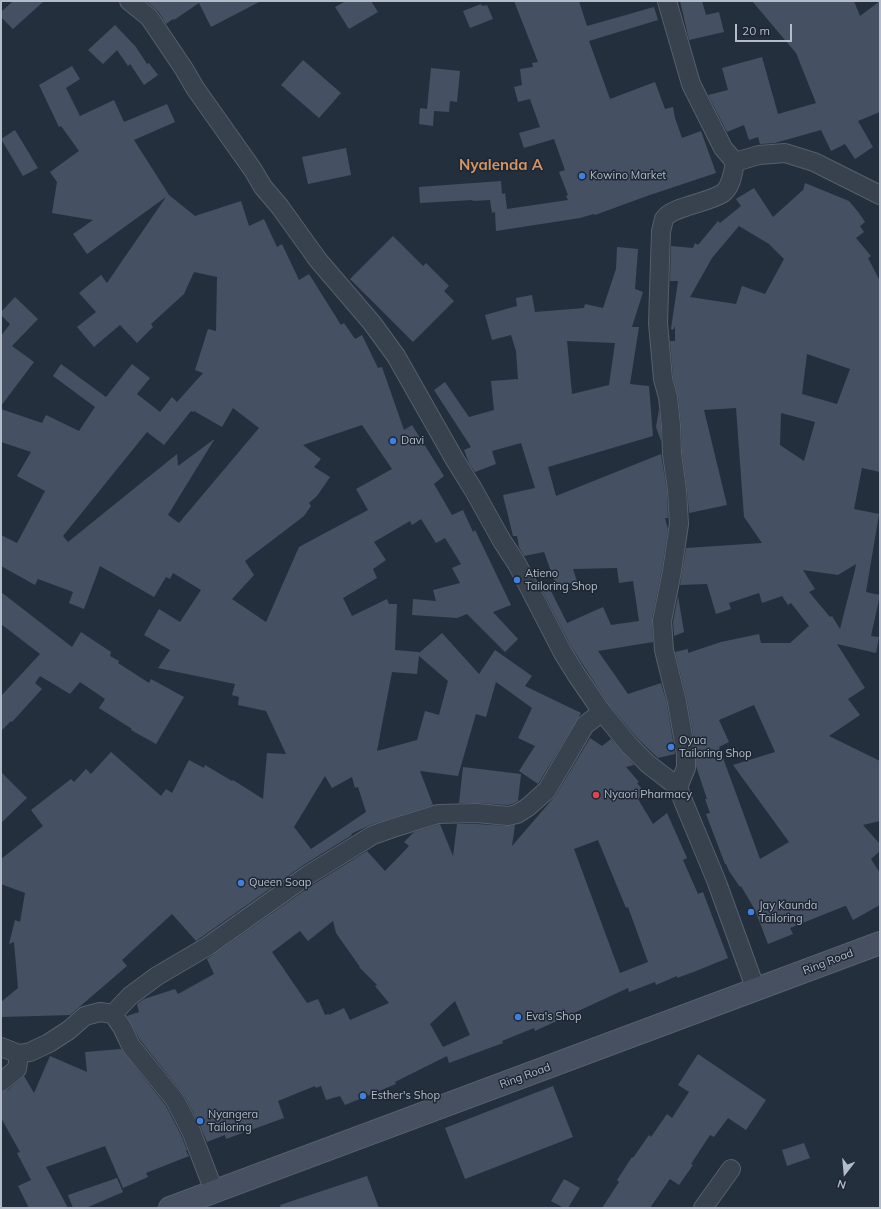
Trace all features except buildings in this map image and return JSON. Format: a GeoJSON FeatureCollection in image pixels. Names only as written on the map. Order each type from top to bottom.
{"type":"FeatureCollection","features":[{"type":"Feature","properties":{"kind":"main road","name":"Ring Road"},"geometry":{"type":"LineString","coordinates":[[170,1208],[880,943]]}},
{"type":"Feature","properties":{"kind":"street"},"geometry":{"type":"LineString","coordinates":[[130,1],[149,17],[195,88],[253,170],[263,187],[280,207],[313,254],[372,323],[396,356],[454,460],[473,489],[502,542],[517,564],[576,674],[602,712],[630,746],[648,764],[678,788],[716,880],[756,990]]}},
{"type":"Feature","properties":{"kind":"street"},"geometry":{"type":"LineString","coordinates":[[666,1],[691,84],[723,148],[735,162]]}},
{"type":"Feature","properties":{"kind":"street"},"geometry":{"type":"LineString","coordinates":[[735,162],[759,155],[785,153],[814,162],[880,195]]}},
{"type":"Feature","properties":{"kind":"street"},"geometry":{"type":"LineString","coordinates":[[678,788],[686,768],[686,754],[677,702],[664,650],[662,621],[672,571],[679,524],[677,490],[672,454],[671,425],[668,397],[663,379],[658,323],[662,231],[664,219],[674,211],[712,198],[724,192],[732,179],[735,162]]}},
{"type":"Feature","properties":{"kind":"street"},"geometry":{"type":"LineString","coordinates":[[113,1014],[130,996],[157,976],[208,946],[308,875],[373,835],[438,814],[477,813],[508,816],[517,814],[528,807],[547,790],[585,725],[602,712]]}},
{"type":"Feature","properties":{"kind":"street"},"geometry":{"type":"LineString","coordinates":[[1,1047],[19,1054],[30,1052],[49,1044],[85,1016],[100,1012],[113,1014],[122,1027],[131,1046],[175,1100],[191,1131],[214,1191]]}},
{"type":"Feature","properties":{"kind":"street"},"geometry":{"type":"LineString","coordinates":[[1,1082],[17,1069],[19,1054]]}},
{"type":"Feature","properties":{"kind":"street"},"geometry":{"type":"LineString","coordinates":[[703,1208],[731,1169]]}},
{"type":"Feature","properties":{"kind":"place","name":"Kowino Market"},"geometry":{"type":"Point","coordinates":[582,176]}},
{"type":"Feature","properties":{"kind":"place","name":"Davi"},"geometry":{"type":"Point","coordinates":[393,441]}},
{"type":"Feature","properties":{"kind":"place","name":"Atieno Tailoring Shop"},"geometry":{"type":"Point","coordinates":[517,580]}},
{"type":"Feature","properties":{"kind":"place","name":"Oyua Tailoring Shop"},"geometry":{"type":"Point","coordinates":[671,747]}},
{"type":"Feature","properties":{"kind":"place","name":"Nyaori Pharmacy"},"geometry":{"type":"Point","coordinates":[596,795]}},
{"type":"Feature","properties":{"kind":"place","name":"Queen Soap"},"geometry":{"type":"Point","coordinates":[241,883]}},
{"type":"Feature","properties":{"kind":"place","name":"Jay Kaunda Tailoring"},"geometry":{"type":"Point","coordinates":[751,912]}},
{"type":"Feature","properties":{"kind":"place","name":"Eva's Shop"},"geometry":{"type":"Point","coordinates":[518,1017]}},
{"type":"Feature","properties":{"kind":"place","name":"Esther's Shop"},"geometry":{"type":"Point","coordinates":[363,1096]}},
{"type":"Feature","properties":{"kind":"place","name":"Nyangera Tailoring"},"geometry":{"type":"Point","coordinates":[200,1121]}},
{"type":"Feature","properties":{"kind":"district","name":"Nyalenda A"},"geometry":{"type":"Point","coordinates":[501,165]}}]}
